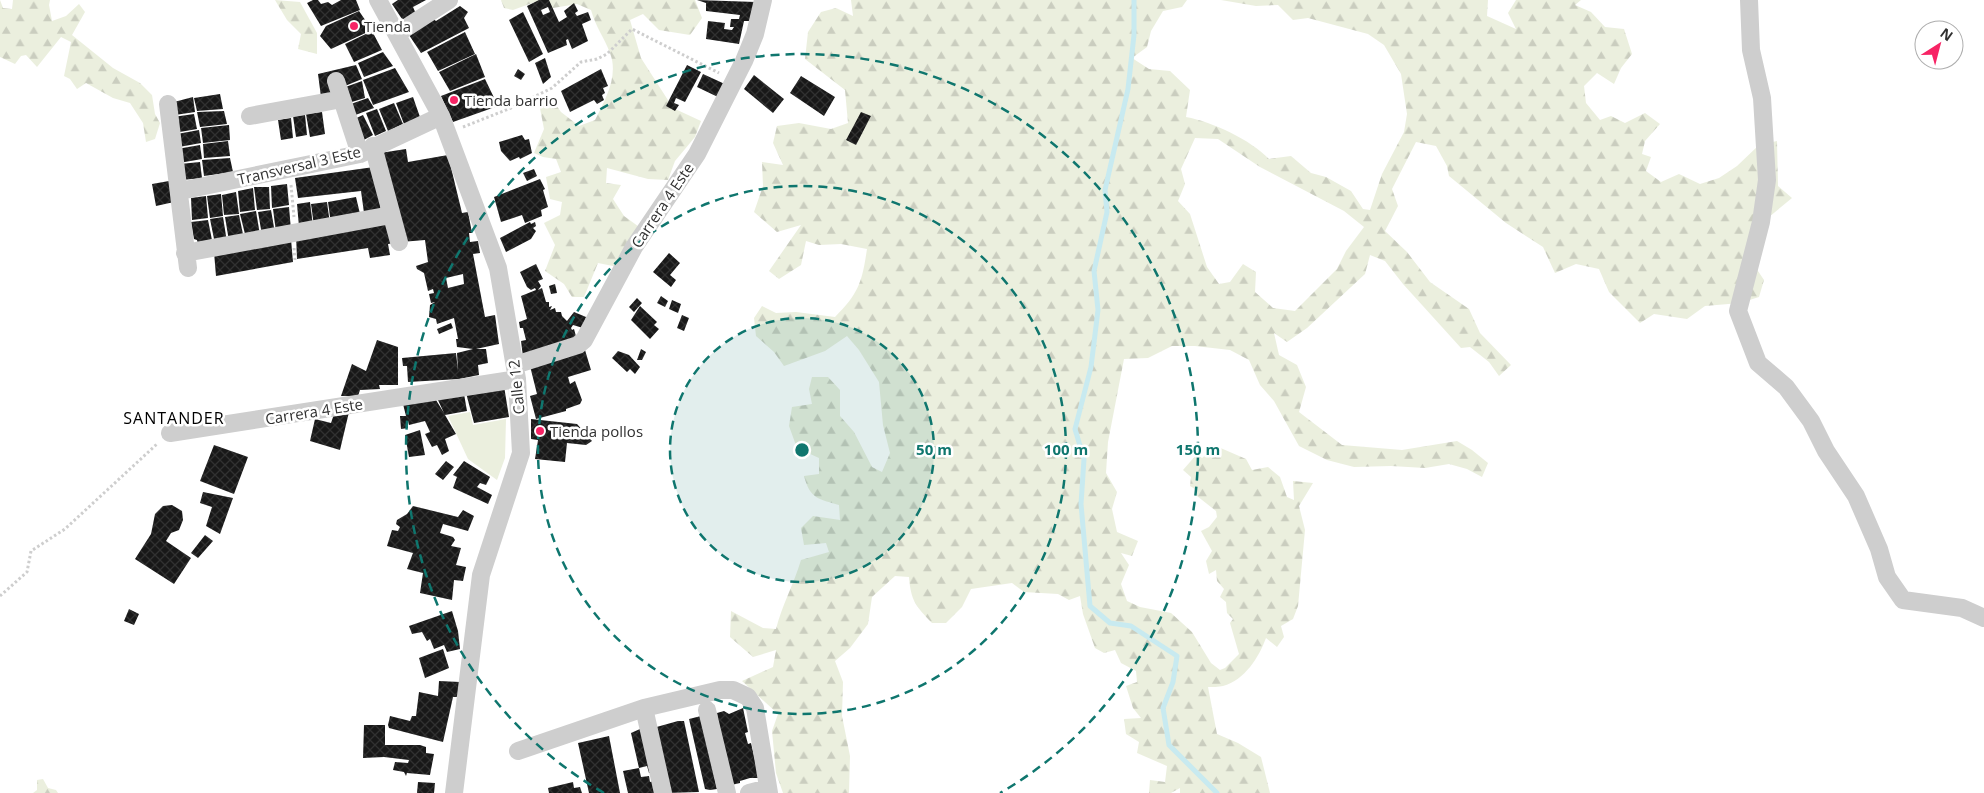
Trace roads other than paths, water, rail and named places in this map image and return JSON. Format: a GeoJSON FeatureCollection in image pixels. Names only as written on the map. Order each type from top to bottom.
{"type":"FeatureCollection","features":[{"type":"Feature","properties":{"kind":"street","name":"Calle 12"},"geometry":{"type":"LineString","coordinates":[[378,0],[398,33],[442,116],[448,132],[498,268],[516,372],[520,453],[481,575],[454,793]]}},
{"type":"Feature","properties":{"kind":"street"},"geometry":{"type":"LineString","coordinates":[[398,33],[449,0]]}},
{"type":"Feature","properties":{"kind":"street","name":"Carrera 4 Este"},"geometry":{"type":"LineString","coordinates":[[170,433],[516,372],[578,345],[584,340],[634,247],[697,154],[735,80],[755,34],[762,0]]}},
{"type":"Feature","properties":{"kind":"street"},"geometry":{"type":"LineString","coordinates":[[1749,0],[1751,50],[1762,98],[1768,180],[1761,222],[1738,311],[1744,331],[1758,363],[1786,386],[1811,421],[1826,451],[1856,496],[1879,549],[1887,576],[1903,600],[1962,608],[1984,618]]}},
{"type":"Feature","properties":{"kind":"street"},"geometry":{"type":"LineString","coordinates":[[336,81],[342,99],[366,150],[391,215],[399,242]]}},
{"type":"Feature","properties":{"kind":"street"},"geometry":{"type":"LineString","coordinates":[[250,116],[342,99]]}},
{"type":"Feature","properties":{"kind":"street"},"geometry":{"type":"LineString","coordinates":[[168,104],[187,260],[296,232],[391,215]]}},
{"type":"Feature","properties":{"kind":"street","name":"Transversal 3 Este"},"geometry":{"type":"LineString","coordinates":[[180,191],[290,169],[366,150],[442,116]]}},
{"type":"Feature","properties":{"kind":"street"},"geometry":{"type":"LineString","coordinates":[[518,750],[644,708],[720,690],[733,690],[748,698],[755,708],[768,791],[748,793]]}},
{"type":"Feature","properties":{"kind":"street"},"geometry":{"type":"LineString","coordinates":[[644,708],[663,793]]}},
{"type":"Feature","properties":{"kind":"street"},"geometry":{"type":"LineString","coordinates":[[707,710],[727,793]]}},
{"type":"Feature","properties":{"kind":"waterway"},"geometry":{"type":"LineString","coordinates":[[1134,0],[1134,35],[1128,89],[1105,190],[1107,212],[1094,271],[1098,310],[1091,367],[1075,429],[1084,459],[1081,504],[1090,606],[1110,623],[1131,626],[1177,656],[1173,682],[1163,708],[1169,745],[1217,793]]}},
{"type":"Feature","properties":{"kind":"place","name":"Tienda"},"geometry":{"type":"Point","coordinates":[354,26]}},
{"type":"Feature","properties":{"kind":"place","name":"Tienda barrio"},"geometry":{"type":"Point","coordinates":[454,100]}},
{"type":"Feature","properties":{"kind":"place","name":"Tienda pollos"},"geometry":{"type":"Point","coordinates":[540,431]}},
{"type":"Feature","properties":{"kind":"district","name":"SANTANDER"},"geometry":{"type":"Point","coordinates":[174,418]}}]}
